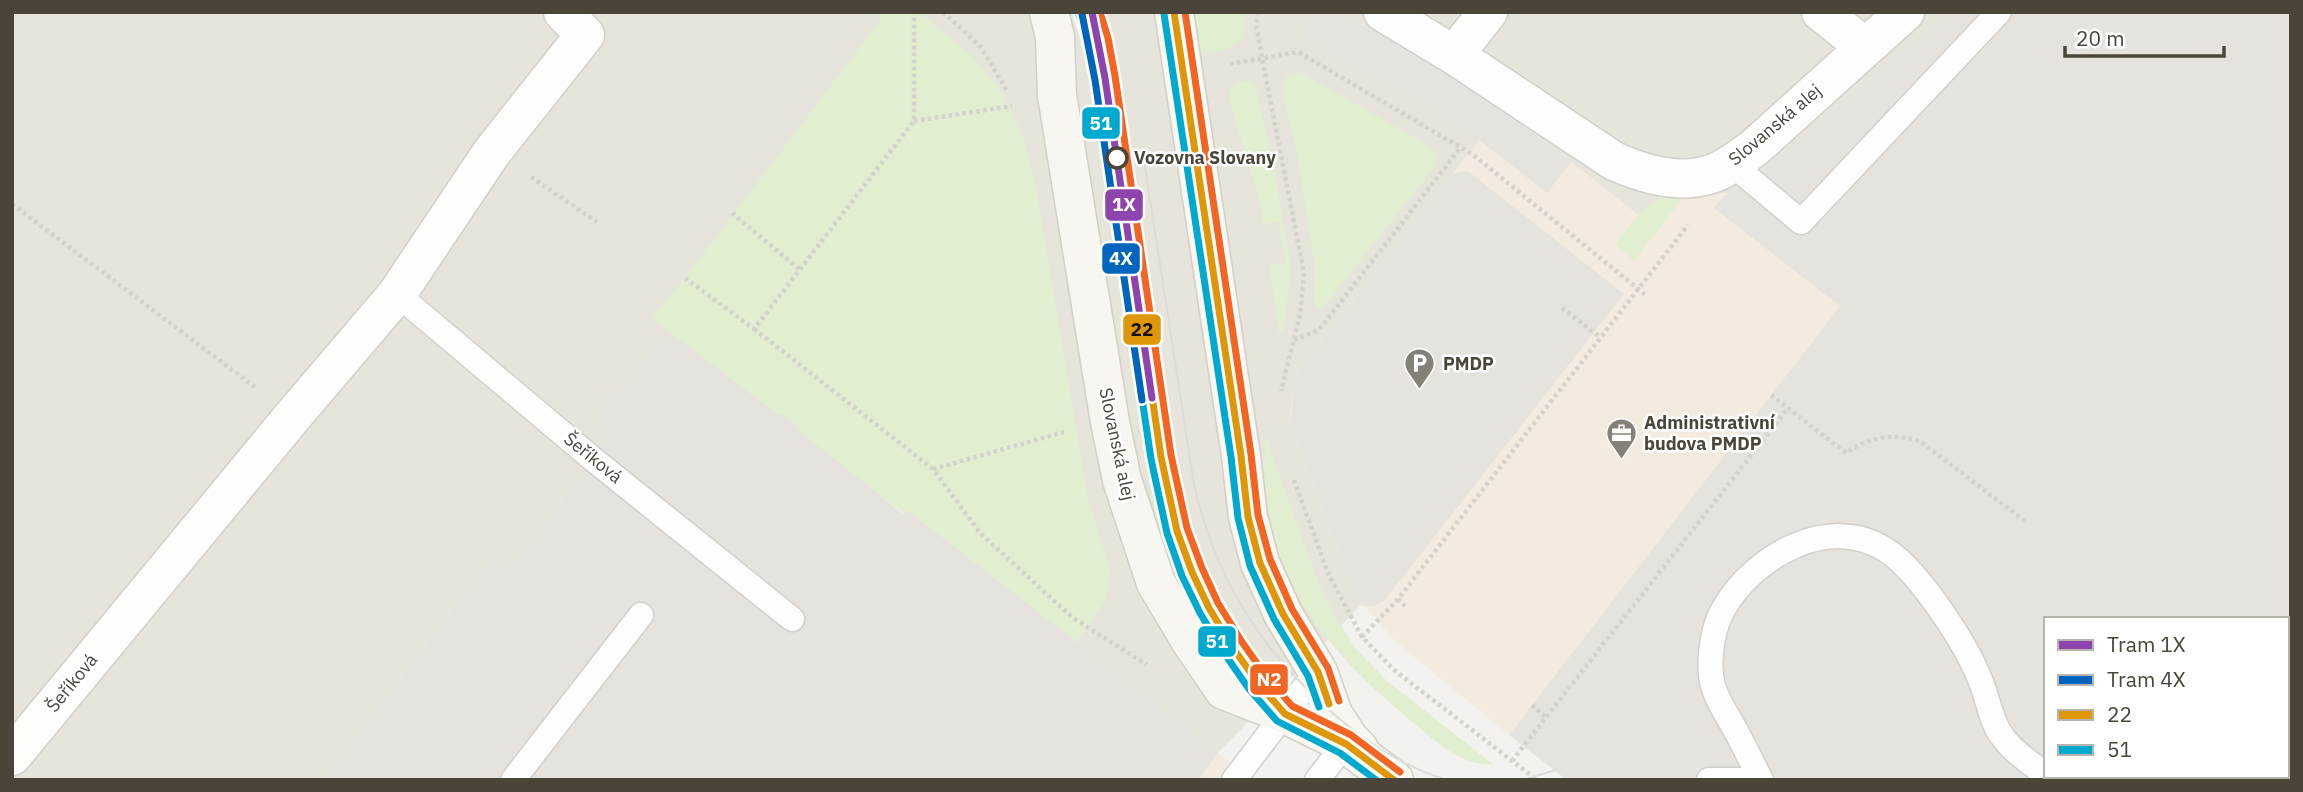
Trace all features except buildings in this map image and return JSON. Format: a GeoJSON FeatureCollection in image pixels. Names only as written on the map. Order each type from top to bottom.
{"type":"FeatureCollection","features":[{"type":"Feature","properties":{"kind":"main road","name":"Slovanská alej"},"geometry":{"type":"LineString","coordinates":[[1049,12],[1055,37],[1057,95],[1110,422],[1122,480],[1156,583],[1224,690],[1286,714],[1365,757]]}},
{"type":"Feature","properties":{"kind":"main road"},"geometry":{"type":"LineString","coordinates":[[1174,12],[1248,517],[1265,573],[1283,614],[1318,672],[1334,714],[1365,757]]}},
{"type":"Feature","properties":{"kind":"street","name":"Šeříková"},"geometry":{"type":"LineString","coordinates":[[12,756],[397,294],[492,152],[585,35],[563,12]]}},
{"type":"Feature","properties":{"kind":"street","name":"Slovanská alej"},"geometry":{"type":"LineString","coordinates":[[1383,12],[1454,55],[1614,161],[1638,172],[1673,178],[1693,178],[1722,169],[1754,148],[1905,12]]}},
{"type":"Feature","properties":{"kind":"street"},"geometry":{"type":"LineString","coordinates":[[1454,55],[1488,12]]}},
{"type":"Feature","properties":{"kind":"street"},"geometry":{"type":"LineString","coordinates":[[1821,12],[1865,47]]}},
{"type":"Feature","properties":{"kind":"lane"},"geometry":{"type":"LineString","coordinates":[[1089,12],[1098,40],[1105,78],[1159,446],[1177,531],[1192,572],[1221,628],[1258,683],[1286,714]]}},
{"type":"Feature","properties":{"kind":"lane"},"geometry":{"type":"LineString","coordinates":[[1722,169],[1801,222],[1999,12]]}},
{"type":"Feature","properties":{"kind":"lane","name":"Šeříková"},"geometry":{"type":"LineString","coordinates":[[397,294],[594,460],[792,619]]}},
{"type":"Feature","properties":{"kind":"lane"},"geometry":{"type":"LineString","coordinates":[[1709,780],[1761,780],[1718,700],[1711,676],[1713,640],[1723,609],[1746,579],[1770,558],[1824,537],[1867,541],[1886,550],[1923,585],[1966,652],[2001,735],[2044,774]]}},
{"type":"Feature","properties":{"kind":"lane"},"geometry":{"type":"LineString","coordinates":[[513,780],[641,615]]}},
{"type":"Feature","properties":{"kind":"lane"},"geometry":{"type":"LineString","coordinates":[[1234,780],[1318,672]]}},
{"type":"Feature","properties":{"kind":"lane"},"geometry":{"type":"LineString","coordinates":[[1317,780],[1365,757]]}},
{"type":"Feature","properties":{"kind":"path"},"geometry":{"type":"LineString","coordinates":[[754,329],[914,121],[914,12]]}},
{"type":"Feature","properties":{"kind":"path"},"geometry":{"type":"LineString","coordinates":[[1258,12],[1256,25],[1304,273],[1300,315],[1279,401]]}},
{"type":"Feature","properties":{"kind":"path"},"geometry":{"type":"LineString","coordinates":[[1183,73],[1298,52],[1472,154],[1647,296]]}},
{"type":"Feature","properties":{"kind":"path"},"geometry":{"type":"LineString","coordinates":[[914,121],[1016,106],[1057,95]]}},
{"type":"Feature","properties":{"kind":"path"},"geometry":{"type":"LineString","coordinates":[[1293,341],[1319,330],[1461,147]]}},
{"type":"Feature","properties":{"kind":"path"},"geometry":{"type":"LineString","coordinates":[[492,152],[597,222]]}},
{"type":"Feature","properties":{"kind":"path"},"geometry":{"type":"LineString","coordinates":[[1362,637],[1398,599],[1697,213],[1722,169]]}},
{"type":"Feature","properties":{"kind":"path"},"geometry":{"type":"LineString","coordinates":[[12,204],[293,416]]}},
{"type":"Feature","properties":{"kind":"path"},"geometry":{"type":"LineString","coordinates":[[732,213],[799,269]]}},
{"type":"Feature","properties":{"kind":"path"},"geometry":{"type":"LineString","coordinates":[[685,278],[933,469],[981,534],[1073,618],[1149,666]]}},
{"type":"Feature","properties":{"kind":"path"},"geometry":{"type":"LineString","coordinates":[[1562,308],[1600,337]]}},
{"type":"Feature","properties":{"kind":"path"},"geometry":{"type":"LineString","coordinates":[[1772,395],[1846,453],[1858,444],[1893,436],[1921,442],[2026,522]]}},
{"type":"Feature","properties":{"kind":"path"},"geometry":{"type":"LineString","coordinates":[[1512,761],[1788,408]]}},
{"type":"Feature","properties":{"kind":"path"},"geometry":{"type":"LineString","coordinates":[[1291,472],[1328,573],[1362,637],[1394,670],[1537,780]]}},
{"type":"Feature","properties":{"kind":"path"},"geometry":{"type":"LineString","coordinates":[[1398,599],[1405,606]]}},
{"type":"Feature","properties":{"kind":"path"},"geometry":{"type":"LineString","coordinates":[[1532,705],[1546,718]]}},
{"type":"Feature","properties":{"kind":"shaded area"},"geometry":{"type":"Polygon","coordinates":[[[12,12],[1947,12],[1752,181],[1727,193],[1661,196],[1638,215],[1504,109],[1297,373],[1292,398],[1291,425],[1339,552],[1362,604],[1218,753],[907,510],[634,376],[620,392],[596,407],[604,413],[609,439],[517,562],[508,573],[492,558],[323,780],[12,780],[12,12]]]}},
{"type":"Feature","properties":{"kind":"shaded area"},"geometry":{"type":"Polygon","coordinates":[[[1313,12],[1339,12],[1489,98],[1571,162],[1547,193],[1469,132],[1300,35],[1313,12]]]}},
{"type":"Feature","properties":{"kind":"shaded area"},"geometry":{"type":"Polygon","coordinates":[[[1947,12],[2291,12],[2291,780],[1567,780],[1509,735],[1840,306],[1714,208],[1727,193],[1752,181],[1947,12]]]}},
{"type":"Feature","properties":{"kind":"shaded area"},"geometry":{"type":"Polygon","coordinates":[[[1947,12],[2044,12],[2057,28],[1841,305],[1714,208],[1727,193],[1752,181],[1947,12]]]}},
{"type":"Feature","properties":{"kind":"shaded area"},"geometry":{"type":"Polygon","coordinates":[[[1504,109],[1638,215],[1661,196],[1727,193],[1714,208],[1841,305],[1509,735],[1395,641],[1362,604],[1339,552],[1291,425],[1292,398],[1297,373],[1504,109]]]}},
{"type":"Feature","properties":{"kind":"shaded area","name":"PMDP"},"geometry":{"type":"Polygon","coordinates":[[[1468,171],[1624,294],[1385,600],[1374,606],[1363,606],[1339,552],[1291,425],[1294,381],[1297,373],[1451,176],[1468,171]]]}},
{"type":"Feature","properties":{"kind":"shaded area"},"geometry":{"type":"Polygon","coordinates":[[[669,330],[797,426],[796,429],[903,514],[906,509],[1218,753],[1198,780],[323,780],[492,558],[508,572],[517,562],[609,439],[593,427],[603,413],[595,406],[612,385],[620,392],[669,330]]]}},
{"type":"Feature","properties":{"kind":"shaded area"},"geometry":{"type":"Polygon","coordinates":[[[1820,547],[1957,653],[1861,777],[1724,670],[1748,640],[1725,622],[1773,560],[1796,577],[1820,547]]]}},
{"type":"Feature","properties":{"kind":"shaded area"},"geometry":{"type":"Polygon","coordinates":[[[1218,753],[1252,780],[1198,780],[1218,753]]]}},
{"type":"Feature","properties":{"kind":"green space"},"geometry":{"type":"Polygon","coordinates":[[[875,12],[919,12],[970,54],[998,86],[1021,131],[1035,180],[1088,498],[1110,571],[1107,598],[1077,642],[907,510],[904,514],[795,428],[797,426],[780,413],[778,415],[651,318],[685,278],[882,18],[875,12]]]}},
{"type":"Feature","properties":{"kind":"green space"},"geometry":{"type":"Polygon","coordinates":[[[1194,12],[1243,12],[1244,37],[1225,50],[1200,54],[1194,12]]]}},
{"type":"Feature","properties":{"kind":"green space"},"geometry":{"type":"Polygon","coordinates":[[[1300,72],[1429,146],[1436,156],[1435,166],[1326,304],[1320,308],[1316,308],[1313,302],[1315,269],[1297,153],[1283,93],[1286,77],[1300,72]]]}},
{"type":"Feature","properties":{"kind":"green space"},"geometry":{"type":"Polygon","coordinates":[[[1252,81],[1255,83],[1274,165],[1291,272],[1283,333],[1279,334],[1270,265],[1286,262],[1279,222],[1263,224],[1261,206],[1228,96],[1236,84],[1252,81]]]}},
{"type":"Feature","properties":{"kind":"green space"},"geometry":{"type":"Polygon","coordinates":[[[1689,190],[1634,261],[1615,245],[1654,201],[1675,192],[1689,190]]]}},
{"type":"Feature","properties":{"kind":"green space"},"geometry":{"type":"Polygon","coordinates":[[[1265,434],[1315,574],[1334,615],[1356,649],[1387,681],[1494,765],[1464,759],[1435,741],[1372,687],[1314,621],[1285,571],[1271,530],[1265,490],[1265,434]]]}},
{"type":"Feature","properties":{"kind":"tram line","name":"1X"},"geometry":{"type":"LineString","coordinates":[[1092,12],[1105,78],[1152,398]]}},
{"type":"Feature","properties":{"kind":"tram line","name":"4X"},"geometry":{"type":"LineString","coordinates":[[1082,14],[1095,80],[1142,400]]}},
{"type":"Feature","properties":{"kind":"tram line"},"geometry":{"type":"LineString","coordinates":[[1143,154],[1194,485],[1214,550],[1227,580],[1261,636],[1281,661],[1329,710],[1384,752],[1415,768],[1448,780]]}},
{"type":"Feature","properties":{"kind":"tram line"},"geometry":{"type":"LineString","coordinates":[[1152,398],[1166,484],[1177,526],[1209,608],[1230,646],[1256,681],[1285,713],[1370,780]]}},
{"type":"Feature","properties":{"kind":"tram line"},"geometry":{"type":"LineString","coordinates":[[1523,780],[1555,770]]}},
{"type":"Feature","properties":{"kind":"transit line","name":"22"},"geometry":{"type":"LineString","coordinates":[[1089,12],[1098,40],[1105,78],[1161,457],[1177,531],[1192,572],[1209,608],[1233,648],[1285,714],[1346,744],[1394,780]]}},
{"type":"Feature","properties":{"kind":"transit line","name":"N2"},"geometry":{"type":"LineString","coordinates":[[1100,12],[1115,76],[1171,455],[1187,528],[1202,568],[1218,603],[1242,642],[1292,706],[1351,735],[1400,772]]}},
{"type":"Feature","properties":{"kind":"transit line","name":"22"},"geometry":{"type":"LineString","coordinates":[[1174,12],[1248,517],[1260,563],[1283,614],[1318,672],[1329,704]]}},
{"type":"Feature","properties":{"kind":"transit line","name":"N2"},"geometry":{"type":"LineString","coordinates":[[1185,12],[1258,515],[1270,559],[1292,609],[1328,668],[1339,701]]}},
{"type":"Feature","properties":{"kind":"transit line","name":"51"},"geometry":{"type":"LineString","coordinates":[[1164,14],[1238,518],[1250,566],[1274,619],[1308,676],[1319,707]]}},
{"type":"Feature","properties":{"kind":"transit line","name":"51"},"geometry":{"type":"LineString","coordinates":[[1079,15],[1095,80],[1151,459],[1167,533],[1182,576],[1224,653],[1249,689],[1277,721],[1340,753],[1376,780]]}},
{"type":"Feature","properties":{"kind":"place","name":"Vozovna Slovany"},"geometry":{"type":"Point","coordinates":[1117,158]}},
{"type":"Feature","properties":{"kind":"place","name":"PMDP"},"geometry":{"type":"Point","coordinates":[1420,391]}},
{"type":"Feature","properties":{"kind":"place","name":"Administrativní budova PMDP"},"geometry":{"type":"Point","coordinates":[1621,460]}}]}
